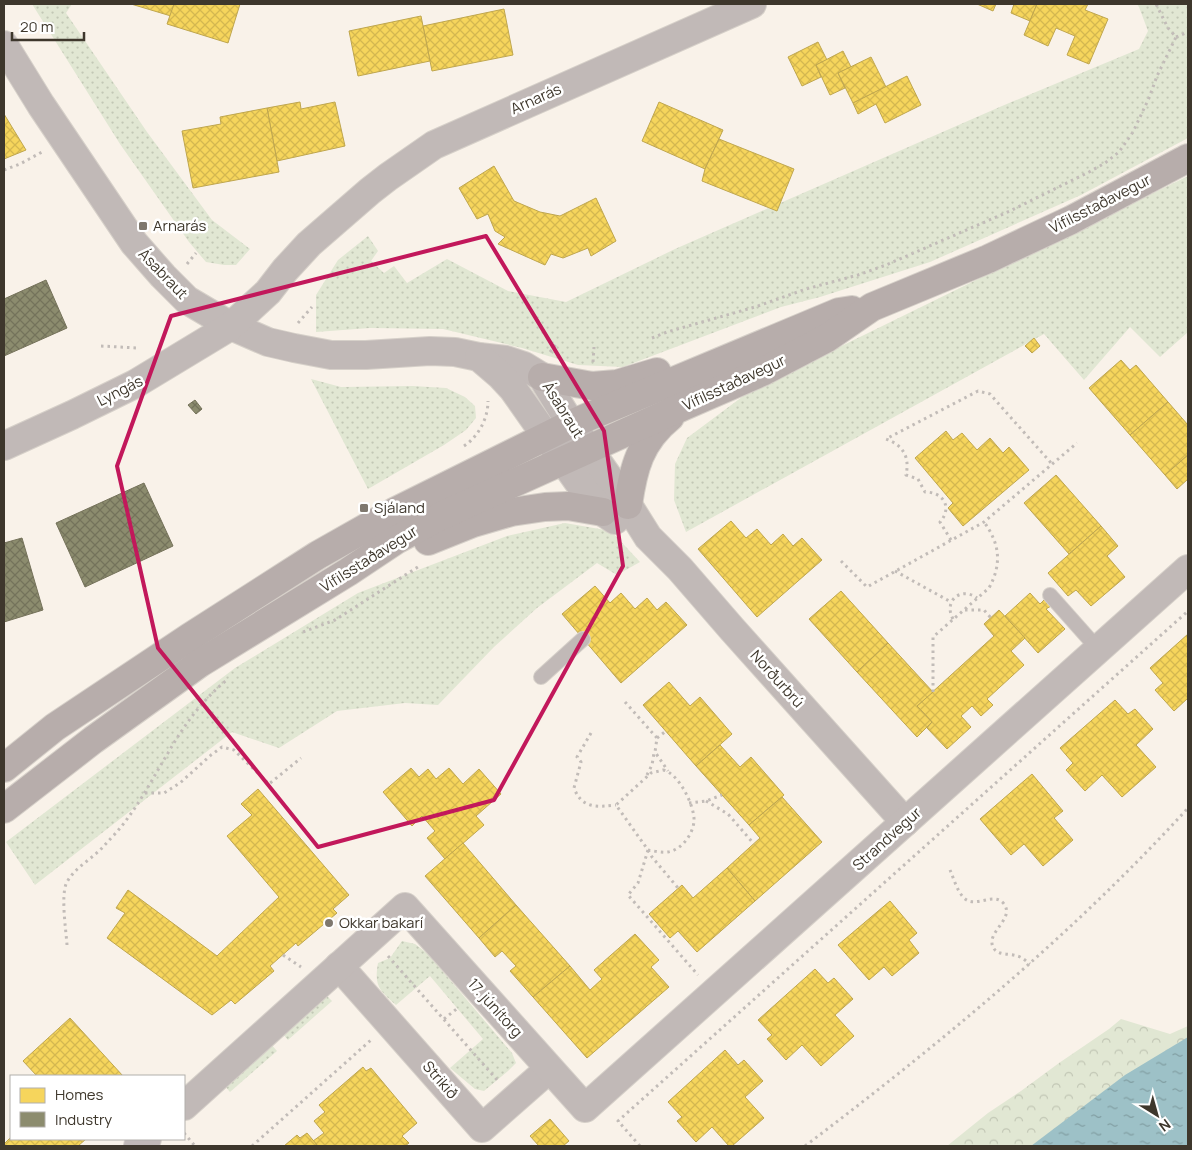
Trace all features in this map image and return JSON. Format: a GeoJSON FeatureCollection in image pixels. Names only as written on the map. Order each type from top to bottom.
{"type":"FeatureCollection","features":[{"type":"Feature","properties":{"kind":"street","name":"Arnarás"},"geometry":{"type":"LineString","coordinates":[[231,326],[268,292],[309,244],[388,176],[434,145],[752,4]]}},
{"type":"Feature","properties":{"kind":"street","name":"Ásabraut"},"geometry":{"type":"LineString","coordinates":[[4,44],[41,105],[134,243],[187,300],[231,326],[268,342],[294,348],[331,355],[430,351],[455,352],[506,360],[524,366],[542,378],[588,449]]}},
{"type":"Feature","properties":{"kind":"street","name":"Vífilsstaðavegur"},"geometry":{"type":"LineString","coordinates":[[4,809],[92,740],[200,663],[348,572],[396,540],[443,515],[762,372],[827,338],[872,307],[988,259],[1071,220],[1188,158]]}},
{"type":"Feature","properties":{"kind":"street","name":"Vífilsstaðavegur"},"geometry":{"type":"LineString","coordinates":[[4,768],[55,727],[190,637],[318,555],[394,512],[571,424],[839,312],[872,307]]}},
{"type":"Feature","properties":{"kind":"street","name":"Lyngás"},"geometry":{"type":"LineString","coordinates":[[4,446],[135,384],[231,326]]}},
{"type":"Feature","properties":{"kind":"street","name":"Ásabraut"},"geometry":{"type":"LineString","coordinates":[[479,357],[500,375],[512,389],[563,460]]}},
{"type":"Feature","properties":{"kind":"street"},"geometry":{"type":"LineString","coordinates":[[542,378],[592,386],[617,384],[650,375],[690,360],[727,359]]}},
{"type":"Feature","properties":{"kind":"street"},"geometry":{"type":"LineString","coordinates":[[348,572],[473,523],[511,512],[568,506],[616,509],[631,483],[639,455],[648,440],[666,420],[684,406]]}},
{"type":"Feature","properties":{"kind":"street","name":"Norðurbrú"},"geometry":{"type":"LineString","coordinates":[[588,449],[616,509],[629,529],[648,537],[680,569],[905,822]]}},
{"type":"Feature","properties":{"kind":"street","name":"Norðurbrú"},"geometry":{"type":"LineString","coordinates":[[563,460],[584,490],[616,509]]}},
{"type":"Feature","properties":{"kind":"street","name":"Strandvegur"},"geometry":{"type":"LineString","coordinates":[[585,1108],[1188,569]]}},
{"type":"Feature","properties":{"kind":"street","name":"17. júnítorg"},"geometry":{"type":"LineString","coordinates":[[371,937],[405,907],[585,1108]]}},
{"type":"Feature","properties":{"kind":"street"},"geometry":{"type":"LineString","coordinates":[[185,1105],[371,937]]}},
{"type":"Feature","properties":{"kind":"street","name":"Strikið"},"geometry":{"type":"LineString","coordinates":[[339,966],[482,1128],[549,1069]]}},
{"type":"Feature","properties":{"kind":"lane"},"geometry":{"type":"LineString","coordinates":[[1050,595],[1098,649]]}},
{"type":"Feature","properties":{"kind":"lane"},"geometry":{"type":"LineString","coordinates":[[541,677],[583,639]]}},
{"type":"Feature","properties":{"kind":"path"},"geometry":{"type":"LineString","coordinates":[[1156,4],[1168,28],[1176,37]]}},
{"type":"Feature","properties":{"kind":"path"},"geometry":{"type":"LineString","coordinates":[[652,338],[755,307],[806,289],[838,282],[886,265],[1010,211],[1105,163],[1119,152],[1133,132],[1176,37],[1188,32]]}},
{"type":"Feature","properties":{"kind":"path"},"geometry":{"type":"LineString","coordinates":[[4,170],[20,164],[64,140]]}},
{"type":"Feature","properties":{"kind":"path"},"geometry":{"type":"LineString","coordinates":[[298,324],[312,307]]}},
{"type":"Feature","properties":{"kind":"path"},"geometry":{"type":"LineString","coordinates":[[101,346],[138,348]]}},
{"type":"Feature","properties":{"kind":"path"},"geometry":{"type":"LineString","coordinates":[[951,540],[940,522],[946,512],[944,500],[932,492],[925,492],[918,479],[906,475],[908,468],[905,453],[900,446],[886,439],[978,391],[990,394],[1052,464]]}},
{"type":"Feature","properties":{"kind":"path"},"geometry":{"type":"LineString","coordinates":[[841,561],[867,587],[984,522],[1077,443]]}},
{"type":"Feature","properties":{"kind":"path"},"geometry":{"type":"LineString","coordinates":[[933,692],[933,637],[988,588],[994,579],[998,556],[996,544],[984,522]]}},
{"type":"Feature","properties":{"kind":"path"},"geometry":{"type":"LineString","coordinates":[[300,633],[335,620],[424,564]]}},
{"type":"Feature","properties":{"kind":"path"},"geometry":{"type":"LineString","coordinates":[[894,571],[951,602]]}},
{"type":"Feature","properties":{"kind":"path"},"geometry":{"type":"LineString","coordinates":[[953,619],[950,614],[950,608],[951,602],[955,597],[966,593],[977,598]]}},
{"type":"Feature","properties":{"kind":"path"},"geometry":{"type":"LineString","coordinates":[[964,610],[984,610],[991,618]]}},
{"type":"Feature","properties":{"kind":"path"},"geometry":{"type":"LineString","coordinates":[[640,1146],[618,1121],[1188,611]]}},
{"type":"Feature","properties":{"kind":"path"},"geometry":{"type":"LineString","coordinates":[[67,945],[64,911],[65,887],[71,875],[100,850],[123,826],[145,793],[169,750],[195,712],[233,674]]}},
{"type":"Feature","properties":{"kind":"path"},"geometry":{"type":"LineString","coordinates":[[625,702],[657,738]]}},
{"type":"Feature","properties":{"kind":"path"},"geometry":{"type":"LineString","coordinates":[[645,778],[652,765],[657,738],[666,731]]}},
{"type":"Feature","properties":{"kind":"path"},"geometry":{"type":"LineString","coordinates":[[591,733],[577,757],[581,762],[574,788],[579,798],[589,806],[616,805],[651,773],[668,771]]}},
{"type":"Feature","properties":{"kind":"path"},"geometry":{"type":"LineString","coordinates":[[145,793],[164,793],[180,783],[211,755],[222,748],[234,750],[269,784],[301,758]]}},
{"type":"Feature","properties":{"kind":"path"},"geometry":{"type":"LineString","coordinates":[[648,850],[666,853],[681,846],[694,827],[690,803],[683,787],[654,752]]}},
{"type":"Feature","properties":{"kind":"path"},"geometry":{"type":"LineString","coordinates":[[690,803],[706,801],[722,795]]}},
{"type":"Feature","properties":{"kind":"path"},"geometry":{"type":"LineString","coordinates":[[706,801],[728,814],[754,844]]}},
{"type":"Feature","properties":{"kind":"path"},"geometry":{"type":"LineString","coordinates":[[616,805],[652,857],[678,888]]}},
{"type":"Feature","properties":{"kind":"path"},"geometry":{"type":"LineString","coordinates":[[804,1146],[913,1062],[1030,964],[1120,879],[1188,808]]}},
{"type":"Feature","properties":{"kind":"path"},"geometry":{"type":"LineString","coordinates":[[648,850],[638,883],[628,895],[714,993]]}},
{"type":"Feature","properties":{"kind":"path"},"geometry":{"type":"LineString","coordinates":[[950,870],[962,895],[967,900],[973,902],[994,899],[1005,905],[1006,916],[993,937],[991,942],[993,948],[999,953],[1018,956],[1030,964]]}},
{"type":"Feature","properties":{"kind":"path"},"geometry":{"type":"LineString","coordinates":[[371,937],[514,1099]]}},
{"type":"Feature","properties":{"kind":"path"},"geometry":{"type":"LineString","coordinates":[[252,1146],[377,1035]]}},
{"type":"Feature","properties":{"kind":"path"},"geometry":{"type":"LineString","coordinates":[[185,1135],[195,1146]]}},
{"type":"Feature","properties":{"kind":"highlighted area"},"geometry":{"type":"Polygon","coordinates":[[[486,236],[604,431],[623,566],[494,800],[318,847],[158,648],[117,466],[171,316],[486,236]]]}},
{"type":"Feature","properties":{"kind":"green space"},"geometry":{"type":"Polygon","coordinates":[[[32,4],[72,4],[66,13],[147,132],[212,220],[250,249],[236,265],[206,262],[189,242],[120,144],[32,4]]]}},
{"type":"Feature","properties":{"kind":"green space"},"geometry":{"type":"Polygon","coordinates":[[[1137,4],[1188,4],[1188,138],[1081,195],[930,262],[820,297],[781,307],[623,367],[578,365],[522,348],[443,329],[370,328],[316,332],[316,295],[338,260],[368,236],[378,251],[371,261],[384,273],[394,266],[407,283],[447,259],[508,291],[566,302],[675,249],[1002,106],[1139,49],[1148,31],[1137,4]]]}},
{"type":"Feature","properties":{"kind":"green space"},"geometry":{"type":"Polygon","coordinates":[[[1188,176],[1188,332],[1160,357],[1130,327],[1084,380],[1044,334],[686,532],[674,500],[675,464],[687,438],[750,391],[1188,176]]]}},
{"type":"Feature","properties":{"kind":"green space"},"geometry":{"type":"Polygon","coordinates":[[[311,379],[341,387],[413,386],[446,388],[465,397],[475,406],[476,418],[466,430],[444,445],[368,489],[311,379]]]}},
{"type":"Feature","properties":{"kind":"green space"},"geometry":{"type":"Polygon","coordinates":[[[565,523],[611,531],[640,562],[617,575],[597,563],[537,608],[494,647],[438,705],[405,703],[337,711],[279,748],[232,732],[35,885],[6,842],[235,668],[358,593],[507,536],[565,523]]]}},
{"type":"Feature","properties":{"kind":"green space"},"geometry":{"type":"Polygon","coordinates":[[[402,941],[415,944],[428,954],[512,1053],[516,1063],[484,1091],[475,1089],[450,1068],[483,1039],[430,976],[396,1005],[379,987],[377,982],[378,963],[390,958],[402,941]]]}},
{"type":"Feature","properties":{"kind":"green space"},"geometry":{"type":"Polygon","coordinates":[[[325,994],[332,1001],[288,1040],[281,1032],[325,994]]]}},
{"type":"Feature","properties":{"kind":"green space"},"geometry":{"type":"Polygon","coordinates":[[[1121,1019],[1170,1034],[1188,1026],[1188,1146],[947,1146],[988,1113],[1121,1019]]]}},
{"type":"Feature","properties":{"kind":"green space"},"geometry":{"type":"Polygon","coordinates":[[[270,1043],[277,1051],[230,1092],[223,1084],[270,1043]]]}},
{"type":"Feature","properties":{"kind":"water"},"geometry":{"type":"Polygon","coordinates":[[[1188,1037],[1188,1146],[1031,1146],[1125,1075],[1188,1037]]]}},
{"type":"Feature","properties":{"kind":"building: Homes"},"geometry":{"type":"Polygon","coordinates":[[[131,4],[174,4],[171,16],[131,4]]]}},
{"type":"Feature","properties":{"kind":"building: Homes"},"geometry":{"type":"Polygon","coordinates":[[[174,4],[240,4],[228,43],[167,24],[174,4]]]}},
{"type":"Feature","properties":{"kind":"building: Homes"},"geometry":{"type":"Polygon","coordinates":[[[977,4],[996,4],[993,11],[977,4]]]}},
{"type":"Feature","properties":{"kind":"building: Homes"},"geometry":{"type":"Polygon","coordinates":[[[1014,4],[1037,4],[1030,21],[1011,13],[1014,4]]]}},
{"type":"Feature","properties":{"kind":"building: Homes"},"geometry":{"type":"Polygon","coordinates":[[[1037,4],[1088,4],[1085,10],[1108,19],[1089,64],[1067,55],[1075,36],[1056,28],[1048,46],[1024,35],[1037,4]]]}},
{"type":"Feature","properties":{"kind":"building: Homes"},"geometry":{"type":"Polygon","coordinates":[[[504,9],[513,55],[432,71],[423,26],[504,9]]]}},
{"type":"Feature","properties":{"kind":"building: Homes"},"geometry":{"type":"Polygon","coordinates":[[[421,16],[430,61],[358,76],[349,31],[421,16]]]}},
{"type":"Feature","properties":{"kind":"building: Homes"},"geometry":{"type":"Polygon","coordinates":[[[818,42],[827,60],[816,65],[821,77],[802,86],[788,57],[818,42]]]}},
{"type":"Feature","properties":{"kind":"building: Homes"},"geometry":{"type":"Polygon","coordinates":[[[843,51],[851,67],[838,73],[845,88],[830,95],[816,65],[843,51]]]}},
{"type":"Feature","properties":{"kind":"building: Homes"},"geometry":{"type":"Polygon","coordinates":[[[871,57],[886,87],[853,103],[838,73],[871,57]]]}},
{"type":"Feature","properties":{"kind":"building: Homes"},"geometry":{"type":"Polygon","coordinates":[[[907,76],[921,105],[885,123],[876,104],[858,114],[853,103],[907,76]]]}},
{"type":"Feature","properties":{"kind":"building: Homes"},"geometry":{"type":"Polygon","coordinates":[[[300,102],[301,109],[335,102],[345,146],[277,161],[267,108],[300,102]]]}},
{"type":"Feature","properties":{"kind":"building: Homes"},"geometry":{"type":"Polygon","coordinates":[[[659,102],[723,130],[705,169],[642,141],[659,102]]]}},
{"type":"Feature","properties":{"kind":"building: Homes"},"geometry":{"type":"Polygon","coordinates":[[[267,108],[279,172],[193,188],[182,131],[221,124],[220,117],[267,108]]]}},
{"type":"Feature","properties":{"kind":"building: Homes"},"geometry":{"type":"Polygon","coordinates":[[[4,114],[26,150],[4,159],[4,114]]]}},
{"type":"Feature","properties":{"kind":"building: Homes"},"geometry":{"type":"Polygon","coordinates":[[[719,139],[794,169],[777,211],[702,181],[705,169],[719,139]]]}},
{"type":"Feature","properties":{"kind":"building: Homes"},"geometry":{"type":"Polygon","coordinates":[[[494,166],[514,201],[540,212],[560,216],[596,198],[616,241],[591,256],[588,248],[563,258],[551,254],[545,265],[498,244],[505,237],[495,231],[488,214],[477,219],[459,188],[494,166]]]}},
{"type":"Feature","properties":{"kind":"building: Homes"},"geometry":{"type":"Polygon","coordinates":[[[1034,338],[1040,346],[1032,353],[1025,346],[1034,338]]]}},
{"type":"Feature","properties":{"kind":"building: Homes"},"geometry":{"type":"Polygon","coordinates":[[[1121,360],[1130,370],[1136,365],[1168,402],[1130,435],[1089,388],[1121,360]]]}},
{"type":"Feature","properties":{"kind":"building: Homes"},"geometry":{"type":"Polygon","coordinates":[[[1168,402],[1188,425],[1188,455],[1165,475],[1130,435],[1168,402]]]}},
{"type":"Feature","properties":{"kind":"building: Homes"},"geometry":{"type":"Polygon","coordinates":[[[946,431],[953,440],[962,433],[977,450],[990,438],[1003,453],[1009,447],[1029,470],[963,526],[948,508],[953,503],[915,458],[946,431]]]}},
{"type":"Feature","properties":{"kind":"building: Homes"},"geometry":{"type":"Polygon","coordinates":[[[1188,455],[1188,479],[1177,489],[1165,475],[1188,455]]]}},
{"type":"Feature","properties":{"kind":"building: Homes"},"geometry":{"type":"Polygon","coordinates":[[[1056,475],[1101,526],[1069,554],[1024,503],[1056,475]]]}},
{"type":"Feature","properties":{"kind":"building: Homes"},"geometry":{"type":"Polygon","coordinates":[[[731,521],[746,538],[757,529],[771,545],[783,534],[793,546],[802,538],[822,560],[757,617],[698,549],[731,521]]]}},
{"type":"Feature","properties":{"kind":"building: Homes"},"geometry":{"type":"Polygon","coordinates":[[[1101,526],[1118,546],[1107,556],[1125,577],[1091,606],[1076,590],[1068,596],[1048,573],[1101,526]]]}},
{"type":"Feature","properties":{"kind":"building: Homes"},"geometry":{"type":"Polygon","coordinates":[[[595,586],[610,603],[621,593],[635,609],[647,598],[657,610],[666,602],[687,625],[621,683],[562,614],[595,586]]]}},
{"type":"Feature","properties":{"kind":"building: Homes"},"geometry":{"type":"Polygon","coordinates":[[[841,591],[888,643],[857,672],[809,619],[841,591]]]}},
{"type":"Feature","properties":{"kind":"building: Homes"},"geometry":{"type":"Polygon","coordinates":[[[1030,593],[1040,604],[1045,599],[1051,606],[1046,609],[1065,629],[1038,653],[1005,616],[1030,593]]]}},
{"type":"Feature","properties":{"kind":"building: Homes"},"geometry":{"type":"Polygon","coordinates":[[[999,610],[1025,638],[1011,651],[1024,665],[987,699],[993,705],[981,716],[972,706],[961,716],[971,727],[947,749],[927,728],[932,722],[917,706],[994,636],[984,624],[999,610]]]}},
{"type":"Feature","properties":{"kind":"building: Homes"},"geometry":{"type":"Polygon","coordinates":[[[1188,634],[1188,698],[1174,711],[1155,690],[1163,683],[1150,668],[1188,634]]]}},
{"type":"Feature","properties":{"kind":"building: Homes"},"geometry":{"type":"Polygon","coordinates":[[[888,643],[933,692],[917,706],[932,722],[917,737],[857,672],[888,643]]]}},
{"type":"Feature","properties":{"kind":"building: Homes"},"geometry":{"type":"Polygon","coordinates":[[[669,682],[690,706],[700,697],[732,734],[696,766],[643,705],[669,682]]]}},
{"type":"Feature","properties":{"kind":"building: Homes"},"geometry":{"type":"Polygon","coordinates":[[[1115,700],[1128,714],[1135,709],[1153,729],[1136,745],[1156,767],[1122,797],[1102,775],[1085,791],[1066,770],[1073,763],[1060,748],[1115,700]]]}},
{"type":"Feature","properties":{"kind":"building: Homes"},"geometry":{"type":"Polygon","coordinates":[[[720,745],[740,767],[751,757],[784,795],[749,825],[696,766],[720,745]]]}},
{"type":"Feature","properties":{"kind":"building: Homes"},"geometry":{"type":"Polygon","coordinates":[[[411,768],[419,777],[428,769],[436,779],[449,768],[463,784],[479,769],[501,794],[476,816],[484,825],[445,859],[427,838],[435,831],[422,816],[412,826],[383,792],[411,768]]]}},
{"type":"Feature","properties":{"kind":"building: Homes"},"geometry":{"type":"Polygon","coordinates":[[[1032,774],[1063,811],[1054,818],[1073,840],[1043,866],[1024,844],[1011,855],[980,819],[1032,774]]]}},
{"type":"Feature","properties":{"kind":"building: Homes"},"geometry":{"type":"Polygon","coordinates":[[[258,789],[349,895],[333,909],[337,913],[298,946],[296,943],[270,966],[274,971],[235,1004],[231,1000],[212,1015],[107,938],[125,913],[116,908],[128,890],[217,956],[279,897],[227,836],[252,815],[241,804],[258,789]]]}},
{"type":"Feature","properties":{"kind":"building: Homes"},"geometry":{"type":"Polygon","coordinates":[[[782,797],[822,842],[755,901],[727,868],[760,838],[749,825],[782,797]]]}},
{"type":"Feature","properties":{"kind":"building: Homes"},"geometry":{"type":"Polygon","coordinates":[[[463,843],[516,905],[479,938],[425,876],[463,843]]]}},
{"type":"Feature","properties":{"kind":"building: Homes"},"geometry":{"type":"Polygon","coordinates":[[[727,868],[755,901],[697,952],[678,931],[670,938],[649,914],[682,885],[693,898],[727,868]]]}},
{"type":"Feature","properties":{"kind":"building: Homes"},"geometry":{"type":"Polygon","coordinates":[[[890,901],[917,933],[909,940],[919,953],[892,976],[884,967],[869,980],[838,945],[890,901]]]}},
{"type":"Feature","properties":{"kind":"building: Homes"},"geometry":{"type":"Polygon","coordinates":[[[516,905],[570,966],[533,997],[510,971],[516,966],[502,951],[495,957],[479,938],[516,905]]]}},
{"type":"Feature","properties":{"kind":"building: Homes"},"geometry":{"type":"Polygon","coordinates":[[[635,934],[659,960],[651,967],[669,987],[587,1058],[533,997],[570,966],[590,990],[602,979],[594,970],[635,934]]]}},
{"type":"Feature","properties":{"kind":"building: Homes"},"geometry":{"type":"Polygon","coordinates":[[[815,969],[828,983],[834,978],[853,999],[835,1015],[854,1036],[821,1066],[802,1045],[786,1060],[767,1039],[772,1035],[758,1020],[815,969]]]}},
{"type":"Feature","properties":{"kind":"building: Homes"},"geometry":{"type":"Polygon","coordinates":[[[70,1018],[122,1075],[36,1075],[23,1061],[70,1018]]]}},
{"type":"Feature","properties":{"kind":"building: Homes"},"geometry":{"type":"Polygon","coordinates":[[[725,1050],[738,1065],[744,1060],[763,1081],[745,1097],[764,1118],[732,1146],[729,1146],[712,1127],[696,1142],[677,1121],[682,1117],[668,1102],[725,1050]]]}},
{"type":"Feature","properties":{"kind":"building: Homes"},"geometry":{"type":"Polygon","coordinates":[[[363,1067],[366,1071],[371,1068],[417,1123],[402,1136],[409,1143],[405,1146],[318,1146],[313,1141],[324,1133],[314,1121],[325,1112],[319,1105],[363,1067]]]}},
{"type":"Feature","properties":{"kind":"building: Homes"},"geometry":{"type":"Polygon","coordinates":[[[550,1119],[569,1141],[563,1146],[539,1146],[530,1136],[550,1119]]]}},
{"type":"Feature","properties":{"kind":"building: Homes"},"geometry":{"type":"Polygon","coordinates":[[[307,1133],[318,1146],[284,1146],[297,1135],[300,1138],[307,1133]]]}},
{"type":"Feature","properties":{"kind":"building: Homes"},"geometry":{"type":"Polygon","coordinates":[[[10,1138],[10,1140],[85,1140],[78,1146],[4,1146],[10,1138]]]}},
{"type":"Feature","properties":{"kind":"building: Industry"},"geometry":{"type":"Polygon","coordinates":[[[46,280],[67,328],[4,356],[4,299],[46,280]]]}},
{"type":"Feature","properties":{"kind":"building: Industry"},"geometry":{"type":"Polygon","coordinates":[[[195,400],[202,409],[196,414],[188,405],[195,400]]]}},
{"type":"Feature","properties":{"kind":"building: Industry"},"geometry":{"type":"Polygon","coordinates":[[[144,483],[173,546],[85,587],[56,523],[144,483]]]}},
{"type":"Feature","properties":{"kind":"building: Industry"},"geometry":{"type":"Polygon","coordinates":[[[22,538],[43,610],[4,622],[4,543],[22,538]]]}},
{"type":"Feature","properties":{"kind":"place","name":"Arnarás"},"geometry":{"type":"Point","coordinates":[143,226]}},
{"type":"Feature","properties":{"kind":"place","name":"Sjáland"},"geometry":{"type":"Point","coordinates":[364,508]}},
{"type":"Feature","properties":{"kind":"place","name":"Okkar bakarí"},"geometry":{"type":"Point","coordinates":[329,923]}}]}
